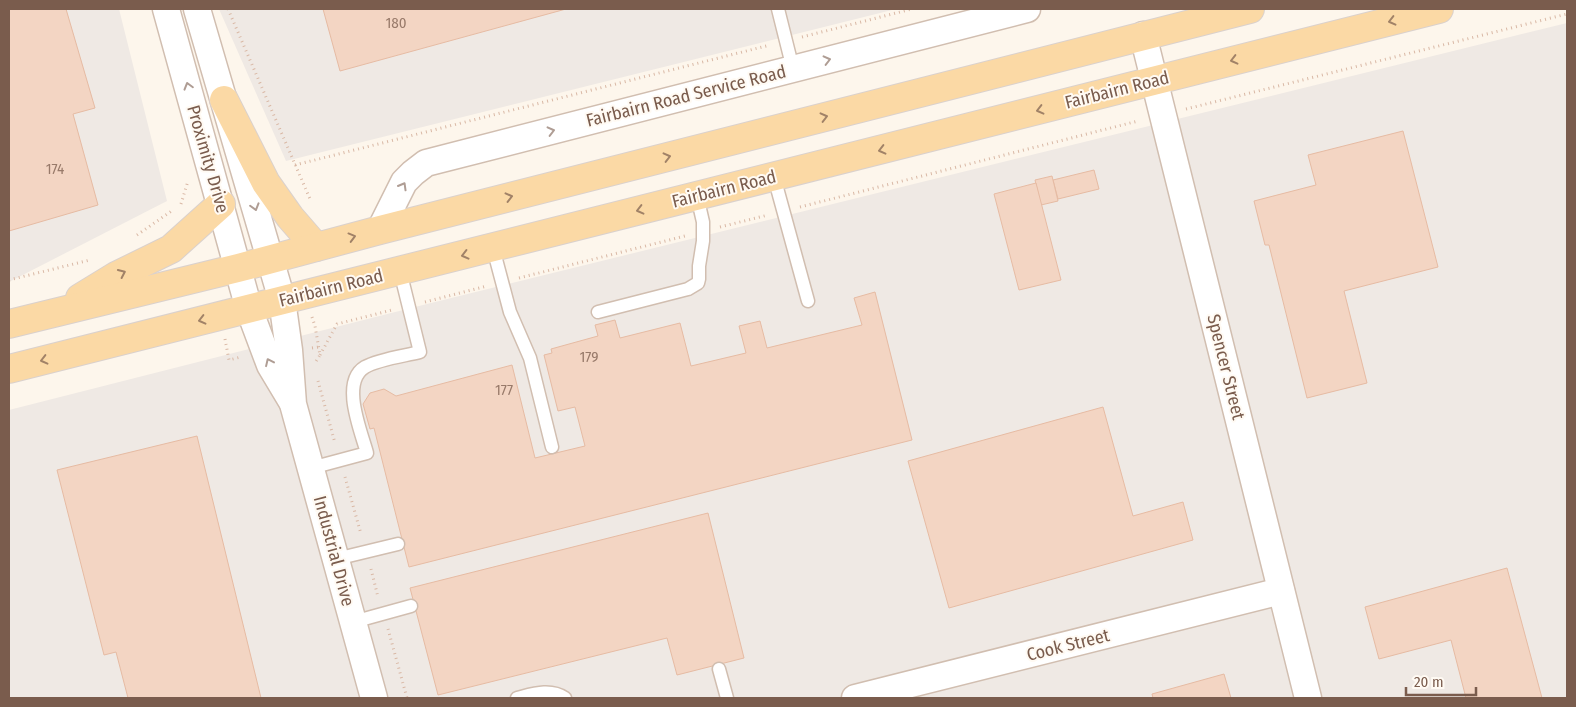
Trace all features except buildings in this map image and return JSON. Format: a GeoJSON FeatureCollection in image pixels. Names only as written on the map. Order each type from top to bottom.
{"type":"FeatureCollection","features":[{"type":"Feature","properties":{"kind":"main road"},"geometry":{"type":"LineString","coordinates":[[9,324],[238,268],[380,230],[1250,9]]}},
{"type":"Feature","properties":{"kind":"main road","name":"Fairbairn Road"},"geometry":{"type":"LineString","coordinates":[[9,369],[1439,9]]}},
{"type":"Feature","properties":{"kind":"main road"},"geometry":{"type":"LineString","coordinates":[[224,100],[266,183],[290,217],[316,247]]}},
{"type":"Feature","properties":{"kind":"main road"},"geometry":{"type":"LineString","coordinates":[[67,309],[93,289],[171,249],[220,204]]}},
{"type":"Feature","properties":{"kind":"street","name":"Proximity Drive"},"geometry":{"type":"LineString","coordinates":[[166,9],[249,309]]}},
{"type":"Feature","properties":{"kind":"street","name":"Proximity Drive"},"geometry":{"type":"LineString","coordinates":[[197,9],[282,300]]}},
{"type":"Feature","properties":{"kind":"street","name":"Fairbairn Road Service Road"},"geometry":{"type":"LineString","coordinates":[[380,230],[404,182],[426,163],[794,68],[982,14],[1027,9]]}},
{"type":"Feature","properties":{"kind":"street","name":"Spencer Street"},"geometry":{"type":"LineString","coordinates":[[1143,35],[1308,698]]}},
{"type":"Feature","properties":{"kind":"street","name":"Industrial Drive"},"geometry":{"type":"LineString","coordinates":[[282,300],[289,350],[293,404],[374,698]]}},
{"type":"Feature","properties":{"kind":"street","name":"Industrial Drive"},"geometry":{"type":"LineString","coordinates":[[249,309],[270,365],[293,404]]}},
{"type":"Feature","properties":{"kind":"street","name":"Cook Street"},"geometry":{"type":"LineString","coordinates":[[855,698],[1282,591]]}},
{"type":"Feature","properties":{"kind":"lane"},"geometry":{"type":"LineString","coordinates":[[778,9],[794,68]]}},
{"type":"Feature","properties":{"kind":"lane"},"geometry":{"type":"LineString","coordinates":[[774,177],[808,301]]}},
{"type":"Feature","properties":{"kind":"lane"},"geometry":{"type":"LineString","coordinates":[[598,312],[688,289],[698,283],[700,279],[699,266],[703,231],[697,196]]}},
{"type":"Feature","properties":{"kind":"lane"},"geometry":{"type":"LineString","coordinates":[[492,248],[510,312],[530,358],[552,448]]}},
{"type":"Feature","properties":{"kind":"lane"},"geometry":{"type":"LineString","coordinates":[[311,468],[367,453],[352,398],[352,388],[359,371],[373,364],[420,352],[400,271]]}},
{"type":"Feature","properties":{"kind":"lane"},"geometry":{"type":"LineString","coordinates":[[336,559],[398,544]]}},
{"type":"Feature","properties":{"kind":"lane"},"geometry":{"type":"LineString","coordinates":[[353,622],[411,606]]}},
{"type":"Feature","properties":{"kind":"lane"},"geometry":{"type":"LineString","coordinates":[[719,669],[727,698]]}},
{"type":"Feature","properties":{"kind":"lane"},"geometry":{"type":"LineString","coordinates":[[517,698],[536,693],[553,692],[565,698]]}},
{"type":"Feature","properties":{"kind":"path"},"geometry":{"type":"LineString","coordinates":[[228,9],[313,204],[290,217]]}},
{"type":"Feature","properties":{"kind":"path"},"geometry":{"type":"LineString","coordinates":[[295,165],[912,9]]}},
{"type":"Feature","properties":{"kind":"path"},"geometry":{"type":"LineString","coordinates":[[314,366],[337,324],[1164,114],[1567,14]]}},
{"type":"Feature","properties":{"kind":"path"},"geometry":{"type":"LineString","coordinates":[[136,235],[173,210]]}},
{"type":"Feature","properties":{"kind":"path"},"geometry":{"type":"LineString","coordinates":[[9,280],[98,258]]}},
{"type":"Feature","properties":{"kind":"path"},"geometry":{"type":"LineString","coordinates":[[319,347],[320,355]]}},
{"type":"Feature","properties":{"kind":"path"},"geometry":{"type":"LineString","coordinates":[[316,376],[407,698]]}},
{"type":"Feature","properties":{"kind":"shaded area"},"geometry":{"type":"Polygon","coordinates":[[[9,9],[119,9],[167,201],[9,282],[9,9]]]}},
{"type":"Feature","properties":{"kind":"shaded area"},"geometry":{"type":"Polygon","coordinates":[[[219,9],[896,9],[286,161],[219,9]]]}},
{"type":"Feature","properties":{"kind":"shaded area"},"geometry":{"type":"Polygon","coordinates":[[[1567,23],[1567,698],[9,698],[9,410],[419,306],[1567,23]]]}}]}
